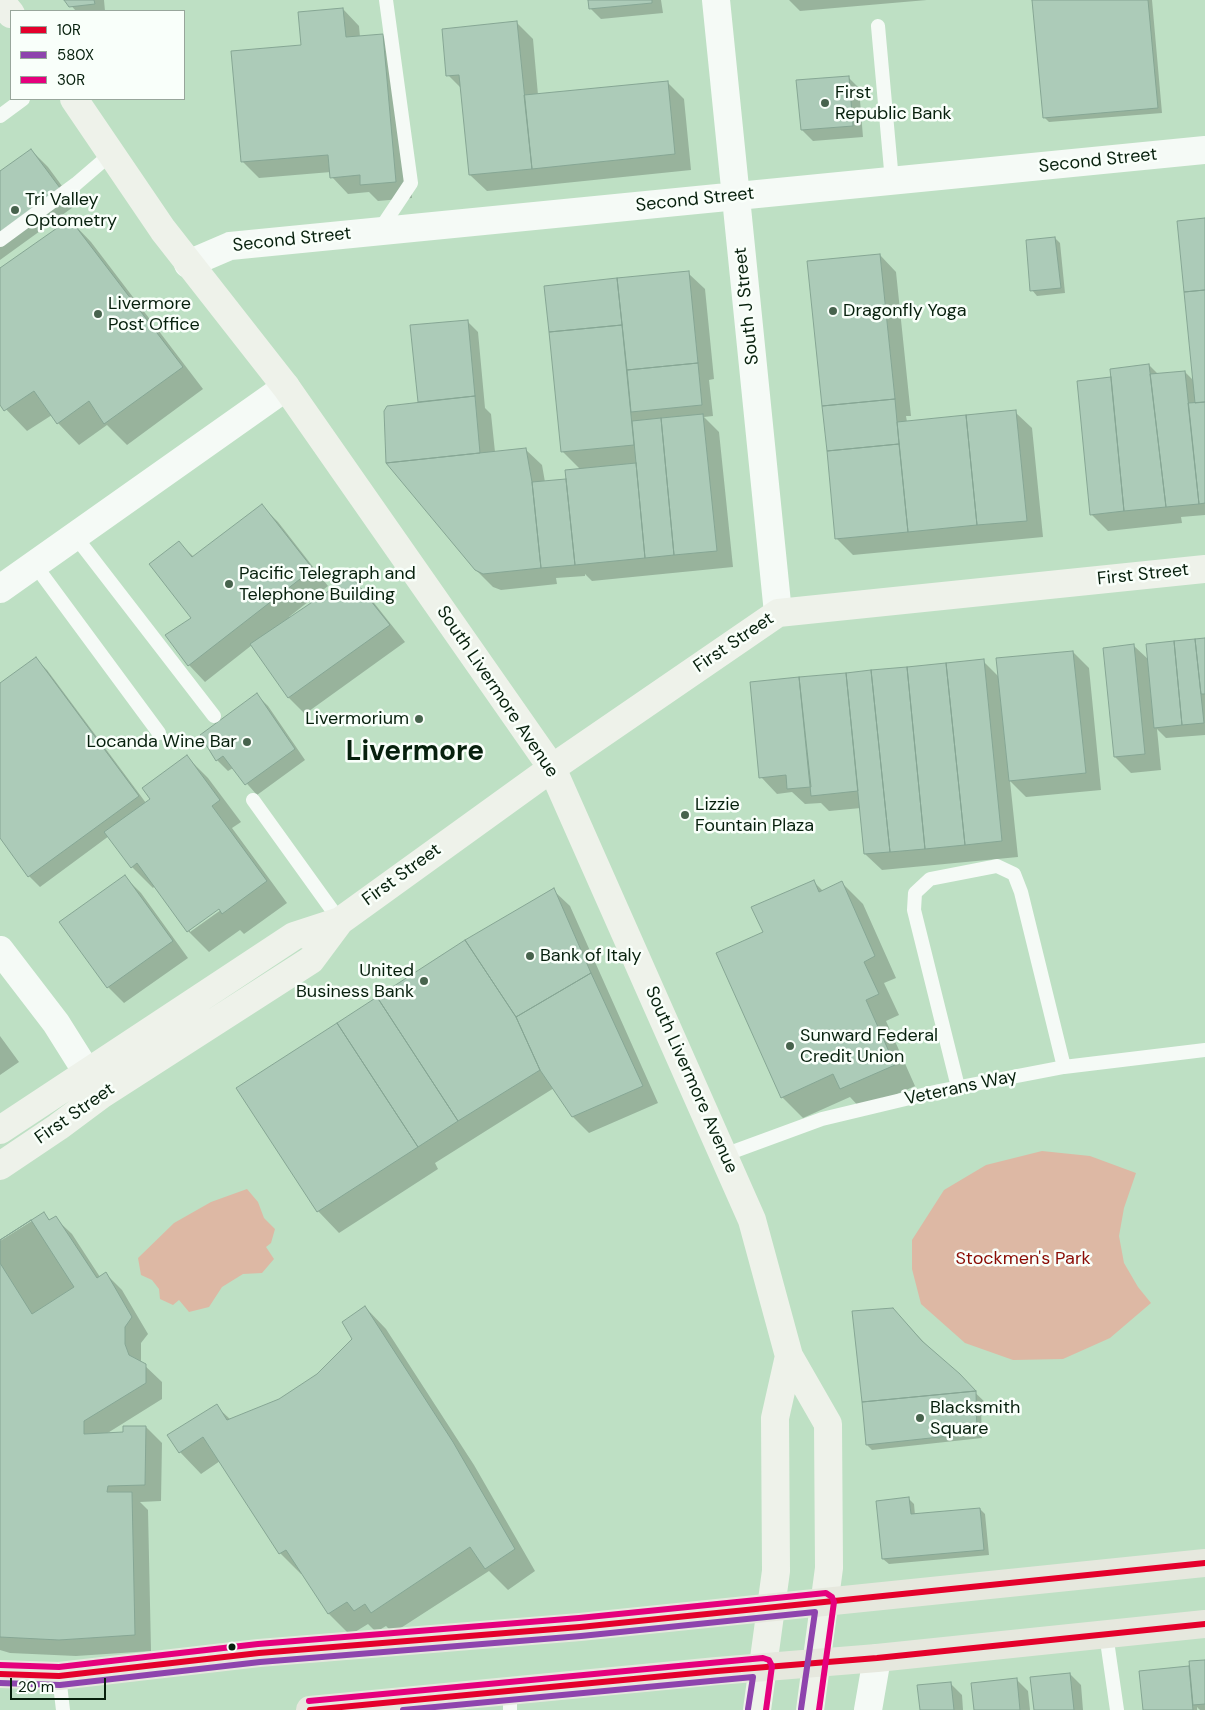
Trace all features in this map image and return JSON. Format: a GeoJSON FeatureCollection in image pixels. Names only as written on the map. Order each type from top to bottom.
{"type":"FeatureCollection","features":[{"type":"Feature","properties":{"kind":"main road"},"geometry":{"type":"LineString","coordinates":[[0,0],[10,13]]}},
{"type":"Feature","properties":{"kind":"main road","name":"South Livermore Avenue"},"geometry":{"type":"LineString","coordinates":[[75,100],[188,264],[286,387],[552,768],[752,1220],[789,1356],[828,1424],[829,1568],[810,1710]]}},
{"type":"Feature","properties":{"kind":"main road","name":"First Street"},"geometry":{"type":"LineString","coordinates":[[0,1130],[294,936],[340,921],[552,768],[778,612],[1205,569]]}},
{"type":"Feature","properties":{"kind":"main road","name":"First Street"},"geometry":{"type":"LineString","coordinates":[[0,1166],[101,1095],[312,960],[340,921]]}},
{"type":"Feature","properties":{"kind":"main road","name":"South Livermore Avenue"},"geometry":{"type":"LineString","coordinates":[[757,1710],[776,1571],[775,1418],[789,1356]]}},
{"type":"Feature","properties":{"kind":"main road"},"geometry":{"type":"LineString","coordinates":[[0,1674],[59,1676],[259,1653],[580,1627],[1205,1563]]}},
{"type":"Feature","properties":{"kind":"main road"},"geometry":{"type":"LineString","coordinates":[[310,1710],[510,1701],[763,1667],[877,1658],[1205,1624]]}},
{"type":"Feature","properties":{"kind":"street","name":"South J Street"},"geometry":{"type":"LineString","coordinates":[[716,0],[778,612]]}},
{"type":"Feature","properties":{"kind":"street","name":"Second Street"},"geometry":{"type":"LineString","coordinates":[[188,264],[230,246],[1205,150]]}},
{"type":"Feature","properties":{"kind":"street"},"geometry":{"type":"LineString","coordinates":[[0,589],[286,387]]}},
{"type":"Feature","properties":{"kind":"street"},"geometry":{"type":"LineString","coordinates":[[0,950],[56,1023],[101,1095]]}},
{"type":"Feature","properties":{"kind":"street"},"geometry":{"type":"LineString","coordinates":[[868,1710],[877,1658]]}},
{"type":"Feature","properties":{"kind":"lane"},"geometry":{"type":"LineString","coordinates":[[379,231],[411,183],[386,0]]}},
{"type":"Feature","properties":{"kind":"lane"},"geometry":{"type":"LineString","coordinates":[[878,26],[892,181]]}},
{"type":"Feature","properties":{"kind":"lane"},"geometry":{"type":"LineString","coordinates":[[0,116],[22,100]]}},
{"type":"Feature","properties":{"kind":"lane"},"geometry":{"type":"LineString","coordinates":[[0,240],[76,184],[112,152]]}},
{"type":"Feature","properties":{"kind":"lane"},"geometry":{"type":"LineString","coordinates":[[75,536],[214,716]]}},
{"type":"Feature","properties":{"kind":"lane"},"geometry":{"type":"LineString","coordinates":[[35,565],[159,733]]}},
{"type":"Feature","properties":{"kind":"lane"},"geometry":{"type":"LineString","coordinates":[[252,800],[340,921]]}},
{"type":"Feature","properties":{"kind":"lane"},"geometry":{"type":"LineString","coordinates":[[958,1087],[914,910],[915,893],[930,879],[997,866],[1014,874],[1021,892],[1064,1067]]}},
{"type":"Feature","properties":{"kind":"lane","name":"Veterans Way"},"geometry":{"type":"LineString","coordinates":[[724,1155],[822,1118],[958,1087],[1064,1067],[1205,1050]]}},
{"type":"Feature","properties":{"kind":"lane"},"geometry":{"type":"LineString","coordinates":[[1106,1634],[1117,1710]]}},
{"type":"Feature","properties":{"kind":"lane"},"geometry":{"type":"LineString","coordinates":[[59,1676],[63,1710]]}},
{"type":"Feature","properties":{"kind":"green space","name":"Stockmen's Park"},"geometry":{"type":"Polygon","coordinates":[[[1042,1151],[1090,1156],[1136,1173],[1124,1208],[1119,1236],[1124,1263],[1138,1287],[1151,1303],[1110,1338],[1063,1359],[1013,1360],[965,1343],[921,1304],[912,1269],[912,1240],[944,1190],[986,1165],[1042,1151]]]}},
{"type":"Feature","properties":{"kind":"green space"},"geometry":{"type":"Polygon","coordinates":[[[247,1189],[258,1202],[264,1218],[275,1229],[271,1243],[266,1247],[274,1259],[262,1273],[243,1274],[222,1287],[209,1307],[189,1312],[179,1300],[173,1305],[160,1299],[159,1289],[152,1280],[141,1275],[138,1258],[174,1223],[211,1202],[247,1189]]]}},
{"type":"Feature","properties":{"kind":"building"},"geometry":{"type":"Polygon","coordinates":[[[64,0],[94,0],[95,4],[69,7],[64,0]]]}},
{"type":"Feature","properties":{"kind":"building"},"geometry":{"type":"Polygon","coordinates":[[[588,0],[652,0],[652,3],[589,9],[588,0]]]}},
{"type":"Feature","properties":{"kind":"building"},"geometry":{"type":"Polygon","coordinates":[[[1032,0],[1148,0],[1158,108],[1043,118],[1032,0]]]}},
{"type":"Feature","properties":{"kind":"building"},"geometry":{"type":"Polygon","coordinates":[[[343,8],[346,37],[383,34],[396,182],[360,185],[360,175],[330,178],[328,155],[241,162],[231,51],[301,45],[298,12],[343,8]]]}},
{"type":"Feature","properties":{"kind":"building"},"geometry":{"type":"Polygon","coordinates":[[[517,21],[532,169],[469,175],[459,75],[446,76],[442,29],[517,21]]]}},
{"type":"Feature","properties":{"kind":"building","name":"First Republic Bank"},"geometry":{"type":"Polygon","coordinates":[[[849,76],[853,126],[801,130],[796,80],[849,76]]]}},
{"type":"Feature","properties":{"kind":"building"},"geometry":{"type":"Polygon","coordinates":[[[668,81],[675,154],[532,169],[524,95],[668,81]]]}},
{"type":"Feature","properties":{"kind":"building","name":"Tri Valley Optometry"},"geometry":{"type":"Polygon","coordinates":[[[31,149],[60,188],[0,232],[0,171],[31,149]]]}},
{"type":"Feature","properties":{"kind":"building"},"geometry":{"type":"Polygon","coordinates":[[[1205,218],[1205,290],[1184,292],[1177,221],[1205,218]]]}},
{"type":"Feature","properties":{"kind":"building"},"geometry":{"type":"Polygon","coordinates":[[[70,219],[183,367],[104,424],[89,401],[57,424],[34,391],[4,411],[0,405],[0,268],[70,219]]]}},
{"type":"Feature","properties":{"kind":"building"},"geometry":{"type":"Polygon","coordinates":[[[1055,237],[1061,288],[1030,291],[1026,240],[1055,237]]]}},
{"type":"Feature","properties":{"kind":"building"},"geometry":{"type":"Polygon","coordinates":[[[880,254],[895,399],[822,406],[807,261],[880,254]]]}},
{"type":"Feature","properties":{"kind":"building"},"geometry":{"type":"Polygon","coordinates":[[[689,271],[698,363],[627,370],[617,278],[689,271]]]}},
{"type":"Feature","properties":{"kind":"building"},"geometry":{"type":"Polygon","coordinates":[[[617,278],[622,325],[549,332],[544,286],[617,278]]]}},
{"type":"Feature","properties":{"kind":"building"},"geometry":{"type":"Polygon","coordinates":[[[1205,290],[1205,402],[1195,403],[1184,292],[1205,290]]]}},
{"type":"Feature","properties":{"kind":"building"},"geometry":{"type":"Polygon","coordinates":[[[468,320],[475,396],[418,402],[410,325],[468,320]]]}},
{"type":"Feature","properties":{"kind":"building"},"geometry":{"type":"Polygon","coordinates":[[[622,325],[634,445],[561,452],[549,332],[622,325]]]}},
{"type":"Feature","properties":{"kind":"building"},"geometry":{"type":"Polygon","coordinates":[[[698,363],[702,405],[631,412],[627,370],[698,363]]]}},
{"type":"Feature","properties":{"kind":"building"},"geometry":{"type":"Polygon","coordinates":[[[1149,364],[1166,507],[1124,511],[1110,369],[1149,364]]]}},
{"type":"Feature","properties":{"kind":"building"},"geometry":{"type":"Polygon","coordinates":[[[1185,371],[1199,504],[1166,507],[1150,374],[1185,371]]]}},
{"type":"Feature","properties":{"kind":"building"},"geometry":{"type":"Polygon","coordinates":[[[1111,377],[1124,511],[1090,515],[1077,381],[1111,377]]]}},
{"type":"Feature","properties":{"kind":"building"},"geometry":{"type":"Polygon","coordinates":[[[475,396],[480,453],[386,463],[384,411],[387,406],[475,396]]]}},
{"type":"Feature","properties":{"kind":"building"},"geometry":{"type":"Polygon","coordinates":[[[895,399],[899,444],[827,451],[822,406],[895,399]]]}},
{"type":"Feature","properties":{"kind":"building"},"geometry":{"type":"Polygon","coordinates":[[[1205,402],[1205,503],[1199,504],[1188,403],[1205,402]]]}},
{"type":"Feature","properties":{"kind":"building"},"geometry":{"type":"Polygon","coordinates":[[[1016,410],[1027,521],[977,525],[966,415],[1016,410]]]}},
{"type":"Feature","properties":{"kind":"building"},"geometry":{"type":"Polygon","coordinates":[[[703,414],[717,551],[674,555],[661,418],[703,414]]]}},
{"type":"Feature","properties":{"kind":"building"},"geometry":{"type":"Polygon","coordinates":[[[966,415],[977,525],[908,532],[897,422],[966,415]]]}},
{"type":"Feature","properties":{"kind":"building"},"geometry":{"type":"Polygon","coordinates":[[[661,418],[674,555],[645,558],[632,421],[661,418]]]}},
{"type":"Feature","properties":{"kind":"building"},"geometry":{"type":"Polygon","coordinates":[[[899,444],[908,532],[835,539],[827,451],[899,444]]]}},
{"type":"Feature","properties":{"kind":"building"},"geometry":{"type":"Polygon","coordinates":[[[526,448],[532,482],[541,568],[483,574],[475,570],[386,463],[526,448]]]}},
{"type":"Feature","properties":{"kind":"building"},"geometry":{"type":"Polygon","coordinates":[[[636,463],[645,558],[575,565],[565,470],[636,463]]]}},
{"type":"Feature","properties":{"kind":"building"},"geometry":{"type":"Polygon","coordinates":[[[566,479],[575,565],[541,568],[532,482],[566,479]]]}},
{"type":"Feature","properties":{"kind":"building","name":"Pacific Telegraph and Telephone Building"},"geometry":{"type":"Polygon","coordinates":[[[262,504],[313,569],[188,666],[165,635],[191,618],[149,564],[179,541],[192,557],[262,504]]]}},
{"type":"Feature","properties":{"kind":"building"},"geometry":{"type":"Polygon","coordinates":[[[351,576],[390,625],[288,698],[250,644],[351,576]]]}},
{"type":"Feature","properties":{"kind":"building"},"geometry":{"type":"Polygon","coordinates":[[[1205,638],[1205,694],[1201,694],[1195,639],[1205,638]]]}},
{"type":"Feature","properties":{"kind":"building"},"geometry":{"type":"Polygon","coordinates":[[[1195,639],[1204,723],[1182,725],[1174,641],[1195,639]]]}},
{"type":"Feature","properties":{"kind":"building"},"geometry":{"type":"Polygon","coordinates":[[[1174,641],[1182,725],[1154,728],[1146,644],[1174,641]]]}},
{"type":"Feature","properties":{"kind":"building"},"geometry":{"type":"Polygon","coordinates":[[[1134,644],[1145,754],[1114,757],[1103,648],[1134,644]]]}},
{"type":"Feature","properties":{"kind":"building"},"geometry":{"type":"Polygon","coordinates":[[[1073,651],[1086,773],[1009,781],[996,658],[1073,651]]]}},
{"type":"Feature","properties":{"kind":"building"},"geometry":{"type":"Polygon","coordinates":[[[36,657],[139,796],[28,877],[0,838],[0,683],[36,657]]]}},
{"type":"Feature","properties":{"kind":"building"},"geometry":{"type":"Polygon","coordinates":[[[984,659],[1002,841],[965,845],[946,663],[984,659]]]}},
{"type":"Feature","properties":{"kind":"building"},"geometry":{"type":"Polygon","coordinates":[[[946,663],[965,845],[925,849],[907,667],[946,663]]]}},
{"type":"Feature","properties":{"kind":"building"},"geometry":{"type":"Polygon","coordinates":[[[907,667],[925,849],[890,852],[871,670],[907,667]]]}},
{"type":"Feature","properties":{"kind":"building"},"geometry":{"type":"Polygon","coordinates":[[[871,670],[890,852],[864,854],[846,673],[871,670]]]}},
{"type":"Feature","properties":{"kind":"building"},"geometry":{"type":"Polygon","coordinates":[[[846,673],[858,791],[811,796],[799,677],[846,673]]]}},
{"type":"Feature","properties":{"kind":"building"},"geometry":{"type":"Polygon","coordinates":[[[799,677],[811,787],[787,789],[786,775],[759,778],[750,682],[799,677]]]}},
{"type":"Feature","properties":{"kind":"building","name":"Locanda Wine Bar"},"geometry":{"type":"Polygon","coordinates":[[[257,693],[295,749],[245,785],[223,756],[216,761],[200,735],[257,693]]]}},
{"type":"Feature","properties":{"kind":"building"},"geometry":{"type":"Polygon","coordinates":[[[187,755],[220,800],[212,806],[267,881],[222,914],[219,909],[187,932],[137,863],[131,868],[104,832],[150,799],[142,788],[187,755]]]}},
{"type":"Feature","properties":{"kind":"building"},"geometry":{"type":"Polygon","coordinates":[[[125,875],[173,941],[107,988],[59,922],[125,875]]]}},
{"type":"Feature","properties":{"kind":"building"},"geometry":{"type":"Polygon","coordinates":[[[814,880],[819,892],[842,881],[875,956],[864,962],[879,994],[866,1000],[895,1065],[840,1089],[833,1074],[781,1098],[716,953],[763,932],[751,907],[814,880]]]}},
{"type":"Feature","properties":{"kind":"building","name":"Bank of Italy"},"geometry":{"type":"Polygon","coordinates":[[[554,888],[591,973],[516,1017],[465,940],[554,888]]]}},
{"type":"Feature","properties":{"kind":"building"},"geometry":{"type":"Polygon","coordinates":[[[465,940],[516,1017],[540,1070],[458,1121],[377,997],[465,940]]]}},
{"type":"Feature","properties":{"kind":"building"},"geometry":{"type":"Polygon","coordinates":[[[591,973],[643,1086],[572,1117],[540,1070],[516,1017],[591,973]]]}},
{"type":"Feature","properties":{"kind":"building"},"geometry":{"type":"Polygon","coordinates":[[[377,997],[458,1121],[418,1147],[337,1023],[377,997]]]}},
{"type":"Feature","properties":{"kind":"building"},"geometry":{"type":"Polygon","coordinates":[[[337,1023],[418,1147],[317,1212],[236,1088],[337,1023]]]}},
{"type":"Feature","properties":{"kind":"building"},"geometry":{"type":"Polygon","coordinates":[[[44,1212],[49,1220],[56,1216],[97,1278],[106,1272],[132,1317],[125,1327],[125,1344],[129,1355],[146,1364],[146,1383],[84,1421],[84,1434],[123,1432],[123,1426],[146,1426],[145,1485],[108,1486],[107,1492],[132,1492],[135,1635],[59,1640],[0,1637],[0,1240],[44,1212]]]}},
{"type":"Feature","properties":{"kind":"building"},"geometry":{"type":"Polygon","coordinates":[[[31,1220],[74,1287],[32,1314],[0,1263],[0,1240],[31,1220]]]}},
{"type":"Feature","properties":{"kind":"building"},"geometry":{"type":"Polygon","coordinates":[[[365,1306],[453,1442],[515,1549],[485,1569],[470,1547],[371,1613],[365,1604],[354,1611],[347,1602],[328,1614],[286,1550],[279,1554],[203,1437],[179,1453],[167,1435],[217,1404],[227,1420],[279,1399],[317,1374],[352,1339],[342,1322],[365,1306]]]}},
{"type":"Feature","properties":{"kind":"building"},"geometry":{"type":"Polygon","coordinates":[[[893,1308],[922,1341],[960,1374],[976,1391],[862,1402],[852,1311],[893,1308]]]}},
{"type":"Feature","properties":{"kind":"building","name":"Blacksmith Square"},"geometry":{"type":"Polygon","coordinates":[[[976,1391],[977,1433],[866,1445],[862,1402],[976,1391]]]}},
{"type":"Feature","properties":{"kind":"building"},"geometry":{"type":"Polygon","coordinates":[[[909,1497],[911,1514],[980,1508],[984,1550],[882,1559],[876,1501],[909,1497]]]}},
{"type":"Feature","properties":{"kind":"building"},"geometry":{"type":"Polygon","coordinates":[[[1205,1660],[1205,1704],[1193,1705],[1189,1661],[1205,1660]]]}},
{"type":"Feature","properties":{"kind":"building"},"geometry":{"type":"Polygon","coordinates":[[[1189,1666],[1193,1710],[1143,1710],[1139,1671],[1189,1666]]]}},
{"type":"Feature","properties":{"kind":"building"},"geometry":{"type":"Polygon","coordinates":[[[1070,1673],[1074,1710],[1034,1710],[1030,1677],[1070,1673]]]}},
{"type":"Feature","properties":{"kind":"building"},"geometry":{"type":"Polygon","coordinates":[[[1017,1678],[1020,1710],[974,1710],[971,1683],[1017,1678]]]}},
{"type":"Feature","properties":{"kind":"building"},"geometry":{"type":"Polygon","coordinates":[[[951,1682],[954,1710],[920,1710],[917,1685],[951,1682]]]}},
{"type":"Feature","properties":{"kind":"transit line","name":"10R"},"geometry":{"type":"LineString","coordinates":[[0,1674],[59,1676],[259,1653],[580,1627],[1205,1563]]}},
{"type":"Feature","properties":{"kind":"transit line","name":"30R"},"geometry":{"type":"LineString","coordinates":[[0,1665],[59,1667],[258,1644],[579,1618],[826,1593],[832,1597],[834,1602],[819,1710]]}},
{"type":"Feature","properties":{"kind":"transit line","name":"580X"},"geometry":{"type":"LineString","coordinates":[[0,1683],[60,1685],[260,1662],[581,1636],[815,1612],[801,1709]]}},
{"type":"Feature","properties":{"kind":"transit line","name":"10R"},"geometry":{"type":"LineString","coordinates":[[310,1710],[717,1671],[877,1658],[1205,1624]]}},
{"type":"Feature","properties":{"kind":"transit line","name":"30R"},"geometry":{"type":"LineString","coordinates":[[309,1701],[763,1658],[769,1660],[772,1666],[766,1710]]}},
{"type":"Feature","properties":{"kind":"transit line","name":"580X"},"geometry":{"type":"LineString","coordinates":[[403,1710],[753,1677],[748,1709]]}},
{"type":"Feature","properties":{"kind":"place","name":"First Republic Bank"},"geometry":{"type":"Point","coordinates":[825,103]}},
{"type":"Feature","properties":{"kind":"place","name":"Tri Valley Optometry"},"geometry":{"type":"Point","coordinates":[15,210]}},
{"type":"Feature","properties":{"kind":"place","name":"Dragonfly Yoga"},"geometry":{"type":"Point","coordinates":[833,311]}},
{"type":"Feature","properties":{"kind":"place","name":"Livermore Post Office"},"geometry":{"type":"Point","coordinates":[98,314]}},
{"type":"Feature","properties":{"kind":"place","name":"Pacific Telegraph and Telephone Building"},"geometry":{"type":"Point","coordinates":[229,584]}},
{"type":"Feature","properties":{"kind":"place","name":"Livermorium"},"geometry":{"type":"Point","coordinates":[419,719]}},
{"type":"Feature","properties":{"kind":"place","name":"Locanda Wine Bar"},"geometry":{"type":"Point","coordinates":[247,742]}},
{"type":"Feature","properties":{"kind":"place","name":"Lizzie Fountain Plaza"},"geometry":{"type":"Point","coordinates":[685,815]}},
{"type":"Feature","properties":{"kind":"place","name":"Bank of Italy"},"geometry":{"type":"Point","coordinates":[530,956]}},
{"type":"Feature","properties":{"kind":"place","name":"United Business Bank"},"geometry":{"type":"Point","coordinates":[424,981]}},
{"type":"Feature","properties":{"kind":"place","name":"Sunward Federal Credit Union"},"geometry":{"type":"Point","coordinates":[790,1046]}},
{"type":"Feature","properties":{"kind":"place","name":"Blacksmith Square"},"geometry":{"type":"Point","coordinates":[920,1418]}},
{"type":"Feature","properties":{"kind":"district","name":"Livermore"},"geometry":{"type":"Point","coordinates":[415,753]}}]}
